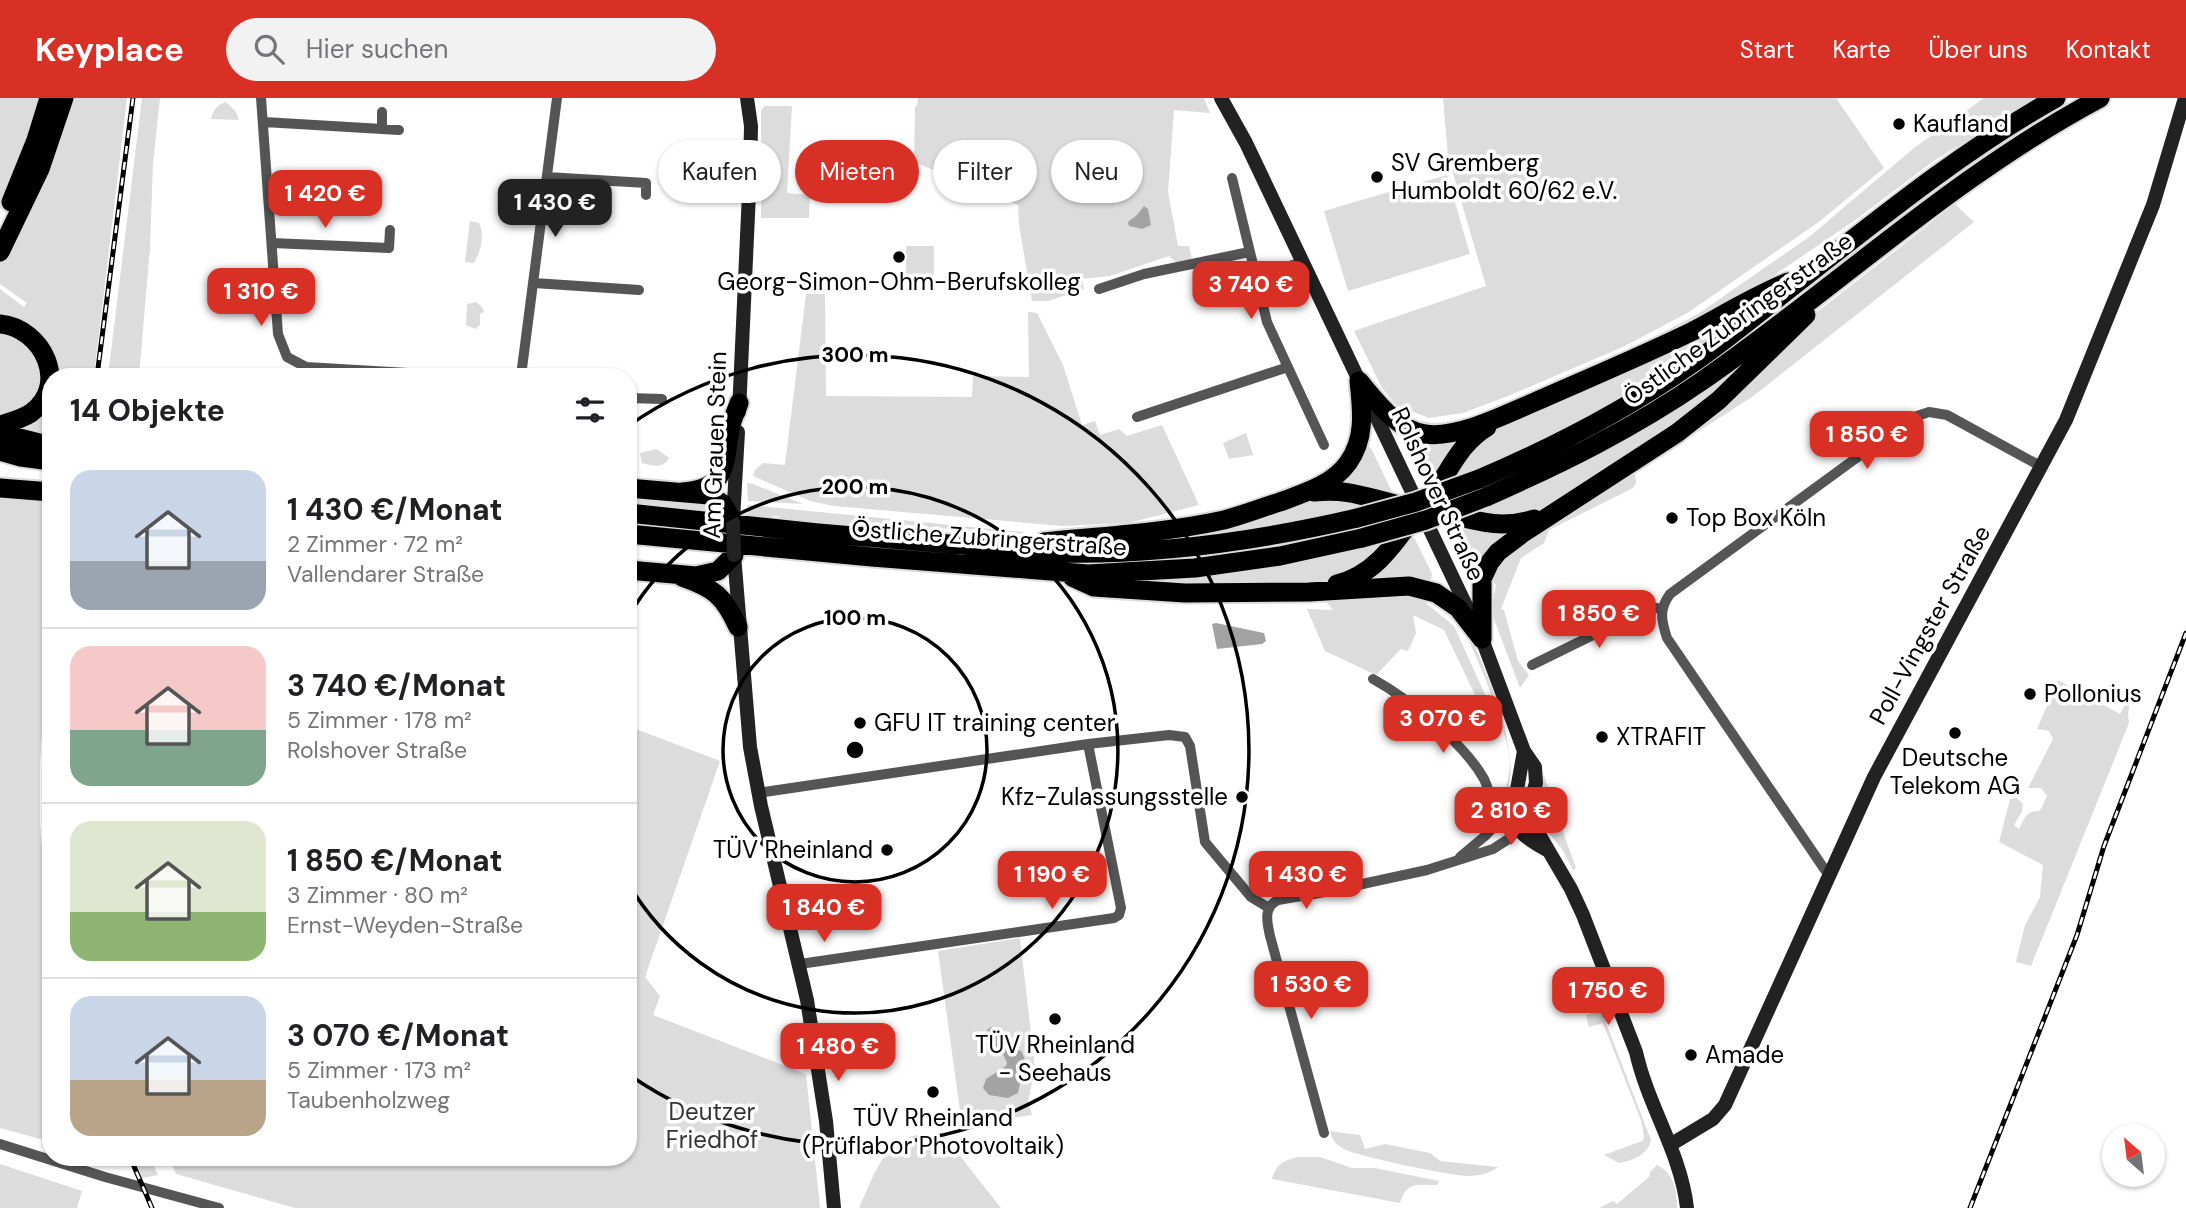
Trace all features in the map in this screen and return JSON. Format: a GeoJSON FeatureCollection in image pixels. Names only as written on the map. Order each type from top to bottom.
{"type":"FeatureCollection","features":[{"type":"Feature","properties":{"kind":"highway"},"geometry":{"type":"LineString","coordinates":[[0,225],[30,158],[49,98]]}},
{"type":"Feature","properties":{"kind":"highway"},"geometry":{"type":"LineString","coordinates":[[0,252],[40,169],[64,98]]}},
{"type":"Feature","properties":{"kind":"highway","name":"Östliche Zubringerstraße"},"geometry":{"type":"LineString","coordinates":[[637,535],[1088,574],[1195,568],[1280,556],[1360,528],[1416,502],[1479,479],[1561,442],[1650,392],[1734,333],[1975,150],[2056,98]]}},
{"type":"Feature","properties":{"kind":"highway","name":"Östliche Zubringerstraße"},"geometry":{"type":"LineString","coordinates":[[637,514],[818,533],[1057,553],[1192,548],[1274,535],[1426,520],[1486,497],[1596,445],[1659,410],[1747,348],[2003,155],[2093,102]]}},
{"type":"Feature","properties":{"kind":"highway"},"geometry":{"type":"LineString","coordinates":[[1482,639],[1482,579],[1490,562],[1511,541],[1677,433],[1719,400],[1793,329],[1848,271]]}},
{"type":"Feature","properties":{"kind":"highway"},"geometry":{"type":"LineString","coordinates":[[1359,381],[1383,409],[1408,428],[1424,434],[1444,434],[1510,413],[1682,336],[1755,295],[1806,276]]}},
{"type":"Feature","properties":{"kind":"highway"},"geometry":{"type":"LineString","coordinates":[[0,324],[22,330],[32,336],[46,357],[48,368]]}},
{"type":"Feature","properties":{"kind":"highway"},"geometry":{"type":"LineString","coordinates":[[992,546],[1117,537],[1172,530],[1227,519],[1308,492],[1334,478],[1348,463],[1360,439],[1363,419],[1359,381]]}},
{"type":"Feature","properties":{"kind":"highway"},"geometry":{"type":"LineString","coordinates":[[0,425],[16,421],[32,412],[42,401]]}},
{"type":"Feature","properties":{"kind":"highway"},"geometry":{"type":"LineString","coordinates":[[682,492],[698,491],[714,482],[725,465],[730,427],[739,403]]}},
{"type":"Feature","properties":{"kind":"highway"},"geometry":{"type":"LineString","coordinates":[[1309,592],[1351,580],[1374,566],[1436,490],[1459,451],[1475,434],[1510,413]]}},
{"type":"Feature","properties":{"kind":"highway"},"geometry":{"type":"LineString","coordinates":[[0,433],[42,444]]}},
{"type":"Feature","properties":{"kind":"highway"},"geometry":{"type":"LineString","coordinates":[[0,451],[42,460]]}},
{"type":"Feature","properties":{"kind":"highway"},"geometry":{"type":"LineString","coordinates":[[0,464],[42,472]]}},
{"type":"Feature","properties":{"kind":"highway"},"geometry":{"type":"LineString","coordinates":[[4,486],[42,491]]}},
{"type":"Feature","properties":{"kind":"highway"},"geometry":{"type":"LineString","coordinates":[[637,489],[709,495],[720,500],[733,522]]}},
{"type":"Feature","properties":{"kind":"highway"},"geometry":{"type":"LineString","coordinates":[[1308,492],[1352,492],[1481,523],[1516,525],[1561,509]]}},
{"type":"Feature","properties":{"kind":"highway"},"geometry":{"type":"LineString","coordinates":[[637,571],[696,576],[723,567],[734,555]]}},
{"type":"Feature","properties":{"kind":"highway"},"geometry":{"type":"LineString","coordinates":[[1062,572],[1094,587],[1185,593],[1309,592],[1409,586],[1436,593],[1458,608],[1482,639]]}},
{"type":"Feature","properties":{"kind":"highway"},"geometry":{"type":"LineString","coordinates":[[675,575],[719,594],[729,606],[738,627]]}},
{"type":"Feature","properties":{"kind":"street"},"geometry":{"type":"LineString","coordinates":[[261,98],[278,334],[282,349],[293,362],[306,367],[323,368]]}},
{"type":"Feature","properties":{"kind":"street"},"geometry":{"type":"LineString","coordinates":[[521,368],[557,98]]}},
{"type":"Feature","properties":{"kind":"street","name":"Am Grauen Stein"},"geometry":{"type":"LineString","coordinates":[[747,98],[751,126],[750,171],[733,522],[738,627],[747,720],[758,793],[800,964],[826,1121],[834,1208]]}},
{"type":"Feature","properties":{"kind":"street","name":"Rolshover Straße"},"geometry":{"type":"LineString","coordinates":[[1221,98],[1242,135],[1482,639],[1524,751],[1536,771],[1532,800],[1522,823]]}},
{"type":"Feature","properties":{"kind":"street","name":"Poll-Vingster Straße"},"geometry":{"type":"LineString","coordinates":[[1670,1145],[1713,1119],[1725,1105],[1896,733],[2071,409],[2149,216],[2185,98]]}},
{"type":"Feature","properties":{"kind":"street"},"geometry":{"type":"LineString","coordinates":[[382,112],[382,130]]}},
{"type":"Feature","properties":{"kind":"street"},"geometry":{"type":"LineString","coordinates":[[264,122],[399,130]]}},
{"type":"Feature","properties":{"kind":"street"},"geometry":{"type":"LineString","coordinates":[[547,177],[646,183],[646,195]]}},
{"type":"Feature","properties":{"kind":"street"},"geometry":{"type":"LineString","coordinates":[[1231,178],[1268,322],[1324,445]]}},
{"type":"Feature","properties":{"kind":"street"},"geometry":{"type":"LineString","coordinates":[[271,243],[389,248],[390,230]]}},
{"type":"Feature","properties":{"kind":"street"},"geometry":{"type":"LineString","coordinates":[[1099,289],[1144,274],[1249,252]]}},
{"type":"Feature","properties":{"kind":"street"},"geometry":{"type":"LineString","coordinates":[[1256,277],[1302,262]]}},
{"type":"Feature","properties":{"kind":"street"},"geometry":{"type":"LineString","coordinates":[[534,283],[639,290]]}},
{"type":"Feature","properties":{"kind":"street"},"geometry":{"type":"LineString","coordinates":[[1137,417],[1288,367]]}},
{"type":"Feature","properties":{"kind":"street"},"geometry":{"type":"LineString","coordinates":[[637,398],[662,399]]}},
{"type":"Feature","properties":{"kind":"street"},"geometry":{"type":"LineString","coordinates":[[1831,872],[1825,870],[1667,638],[1661,620],[1662,607],[1670,594],[1911,418],[1929,412],[1947,415],[2042,467]]}},
{"type":"Feature","properties":{"kind":"street"},"geometry":{"type":"LineString","coordinates":[[1532,665],[1650,607],[1662,607]]}},
{"type":"Feature","properties":{"kind":"street"},"geometry":{"type":"LineString","coordinates":[[1373,679],[1412,703],[1471,761],[1483,778],[1496,810],[1507,813],[1522,823],[1528,840],[1547,850],[1571,890],[1583,915],[1683,1178],[1687,1208]]}},
{"type":"Feature","properties":{"kind":"street"},"geometry":{"type":"LineString","coordinates":[[758,793],[1088,744],[1169,735],[1185,737],[1190,746],[1205,842],[1251,897],[1269,908]]}},
{"type":"Feature","properties":{"kind":"street"},"geometry":{"type":"LineString","coordinates":[[800,964],[1114,918],[1119,915],[1121,908],[1088,744]]}},
{"type":"Feature","properties":{"kind":"street"},"geometry":{"type":"LineString","coordinates":[[1456,860],[1507,813],[1516,795],[1524,751]]}},
{"type":"Feature","properties":{"kind":"street"},"geometry":{"type":"LineString","coordinates":[[1324,1133],[1270,936],[1267,915],[1269,908],[1278,900],[1401,877],[1493,849],[1510,838],[1522,823]]}},
{"type":"Feature","properties":{"kind":"street"},"geometry":{"type":"LineString","coordinates":[[0,1144],[42,1158]]}},
{"type":"Feature","properties":{"kind":"street"},"geometry":{"type":"LineString","coordinates":[[66,1166],[219,1208]]}},
{"type":"Feature","properties":{"kind":"green space"},"geometry":{"type":"Polygon","coordinates":[[[0,98],[44,98],[0,210],[0,98]]]}},
{"type":"Feature","properties":{"kind":"green space"},"geometry":{"type":"Polygon","coordinates":[[[71,98],[127,98],[95,368],[47,368],[0,317],[0,289],[24,307],[27,303],[0,284],[0,264],[14,242],[71,98]]]}},
{"type":"Feature","properties":{"kind":"green space"},"geometry":{"type":"Polygon","coordinates":[[[142,98],[160,98],[153,163],[150,248],[140,368],[109,368],[142,98]]]}},
{"type":"Feature","properties":{"kind":"green space"},"geometry":{"type":"Polygon","coordinates":[[[918,98],[1204,98],[1210,113],[1174,110],[1168,192],[1178,246],[1189,246],[1192,259],[1177,263],[1169,256],[1110,276],[1082,279],[1084,289],[1048,301],[1032,301],[1018,205],[1013,203],[1037,203],[1037,140],[933,140],[933,170],[919,164],[919,140],[914,140],[918,98]]]}},
{"type":"Feature","properties":{"kind":"green space"},"geometry":{"type":"Polygon","coordinates":[[[1443,98],[1836,98],[1884,168],[1820,221],[1689,312],[1625,346],[1508,396],[1463,413],[1429,418],[1396,405],[1382,388],[1354,331],[1486,286],[1448,156],[1443,98]]]}},
{"type":"Feature","properties":{"kind":"green space"},"geometry":{"type":"Polygon","coordinates":[[[1984,98],[2037,98],[1935,160],[1854,221],[1748,293],[1672,333],[1456,428],[1416,424],[1421,421],[1444,425],[1459,422],[1627,351],[1698,314],[1809,237],[1914,148],[1984,98]]]}},
{"type":"Feature","properties":{"kind":"green space"},"geometry":{"type":"Polygon","coordinates":[[[226,102],[236,112],[239,120],[211,119],[216,108],[226,102]]]}},
{"type":"Feature","properties":{"kind":"green space"},"geometry":{"type":"Polygon","coordinates":[[[765,106],[792,106],[787,193],[795,194],[795,203],[810,203],[809,218],[761,218],[761,203],[781,203],[781,140],[761,140],[761,110],[765,106]]]}},
{"type":"Feature","properties":{"kind":"green space"},"geometry":{"type":"Polygon","coordinates":[[[342,174],[348,176],[353,184],[343,183],[331,196],[323,197],[320,188],[342,174]]]}},
{"type":"Feature","properties":{"kind":"green space"},"geometry":{"type":"Polygon","coordinates":[[[1447,175],[1470,254],[1348,291],[1324,211],[1447,175]]]}},
{"type":"Feature","properties":{"kind":"green space"},"geometry":{"type":"Polygon","coordinates":[[[1955,204],[1974,222],[1752,397],[1635,472],[1636,483],[1633,488],[1549,530],[1544,543],[1521,558],[1501,609],[1504,610],[1518,661],[1529,675],[1520,688],[1494,619],[1492,605],[1496,585],[1491,579],[1494,565],[1955,204]]]}},
{"type":"Feature","properties":{"kind":"green space"},"geometry":{"type":"Polygon","coordinates":[[[470,221],[479,223],[482,233],[474,263],[465,262],[470,221]]]}},
{"type":"Feature","properties":{"kind":"green space"},"geometry":{"type":"Polygon","coordinates":[[[906,246],[934,246],[934,275],[906,275],[906,246]]]}},
{"type":"Feature","properties":{"kind":"green space"},"geometry":{"type":"Polygon","coordinates":[[[1773,291],[1702,346],[1614,402],[1476,470],[1447,479],[1481,435],[1773,291]]]}},
{"type":"Feature","properties":{"kind":"green space"},"geometry":{"type":"Polygon","coordinates":[[[806,294],[825,294],[826,396],[972,397],[973,376],[1029,377],[1028,312],[1037,313],[1063,365],[1082,425],[1095,421],[1100,435],[1119,429],[1127,436],[1162,425],[1199,505],[1128,523],[1063,526],[834,506],[810,501],[753,476],[763,463],[785,465],[806,294]]]}},
{"type":"Feature","properties":{"kind":"green space"},"geometry":{"type":"Polygon","coordinates":[[[476,302],[484,312],[480,314],[480,325],[475,329],[466,325],[467,304],[476,302]]]}},
{"type":"Feature","properties":{"kind":"green space"},"geometry":{"type":"Polygon","coordinates":[[[0,328],[30,341],[42,372],[42,381],[27,410],[0,420],[0,328]]]}},
{"type":"Feature","properties":{"kind":"green space"},"geometry":{"type":"Polygon","coordinates":[[[1763,346],[1713,399],[1536,514],[1468,515],[1490,507],[1490,504],[1763,346]]]}},
{"type":"Feature","properties":{"kind":"green space"},"geometry":{"type":"Polygon","coordinates":[[[42,401],[42,440],[4,430],[42,401]]]}},
{"type":"Feature","properties":{"kind":"green space"},"geometry":{"type":"Polygon","coordinates":[[[1246,433],[1253,455],[1229,459],[1223,443],[1246,433]]]}},
{"type":"Feature","properties":{"kind":"green space"},"geometry":{"type":"Polygon","coordinates":[[[1466,434],[1429,483],[1411,448],[1412,435],[1466,434]]]}},
{"type":"Feature","properties":{"kind":"green space"},"geometry":{"type":"Polygon","coordinates":[[[1363,443],[1371,448],[1394,496],[1336,481],[1363,443]]]}},
{"type":"Feature","properties":{"kind":"green space"},"geometry":{"type":"Polygon","coordinates":[[[657,449],[669,458],[664,464],[657,466],[642,463],[640,453],[657,449]]]}},
{"type":"Feature","properties":{"kind":"green space"},"geometry":{"type":"Polygon","coordinates":[[[747,483],[753,484],[803,504],[748,501],[747,483]]]}},
{"type":"Feature","properties":{"kind":"green space"},"geometry":{"type":"Polygon","coordinates":[[[0,493],[42,497],[42,1140],[0,1128],[0,493]]]}},
{"type":"Feature","properties":{"kind":"green space"},"geometry":{"type":"Polygon","coordinates":[[[637,496],[691,500],[724,514],[637,505],[637,496]]]}},
{"type":"Feature","properties":{"kind":"green space"},"geometry":{"type":"Polygon","coordinates":[[[1315,497],[1374,503],[1354,508],[1354,511],[1281,527],[1141,543],[1315,497]]]}},
{"type":"Feature","properties":{"kind":"green space"},"geometry":{"type":"Polygon","coordinates":[[[748,505],[1024,534],[862,523],[838,525],[780,520],[778,516],[769,519],[747,516],[748,505]]]}},
{"type":"Feature","properties":{"kind":"green space"},"geometry":{"type":"Polygon","coordinates":[[[1447,523],[1513,528],[1479,575],[1468,567],[1447,523]]]}},
{"type":"Feature","properties":{"kind":"green space"},"geometry":{"type":"Polygon","coordinates":[[[1410,535],[1415,539],[1432,574],[1430,585],[1358,580],[1410,535]]]}},
{"type":"Feature","properties":{"kind":"green space"},"geometry":{"type":"Polygon","coordinates":[[[1389,542],[1379,553],[1328,583],[1290,586],[1112,583],[1364,546],[1365,548],[1389,542]]]}},
{"type":"Feature","properties":{"kind":"green space"},"geometry":{"type":"Polygon","coordinates":[[[1416,595],[1454,626],[1488,701],[1493,725],[1487,720],[1444,630],[1413,615],[1416,633],[1408,651],[1401,649],[1376,675],[1325,651],[1307,609],[1333,610],[1322,596],[1416,595]]]}},
{"type":"Feature","properties":{"kind":"green space"},"geometry":{"type":"Polygon","coordinates":[[[1432,595],[1454,611],[1472,640],[1492,687],[1508,746],[1479,664],[1462,628],[1447,611],[1432,603],[1432,595]]]}},
{"type":"Feature","properties":{"kind":"green space"},"geometry":{"type":"Polygon","coordinates":[[[2058,680],[2120,714],[2131,695],[2129,723],[2031,966],[2016,962],[2025,925],[2040,897],[2043,865],[1999,842],[2010,799],[2017,798],[2023,804],[2022,812],[2014,825],[2019,829],[2029,814],[2040,811],[2047,796],[2041,788],[2028,788],[2053,739],[2049,731],[2037,729],[2058,680]]]}},
{"type":"Feature","properties":{"kind":"green space","name":"Deutzer Friedhof"},"geometry":{"type":"Polygon","coordinates":[[[637,729],[720,761],[645,977],[660,996],[653,1015],[806,1074],[820,1208],[295,1208],[176,1174],[173,1166],[637,1166],[637,729]]]}},
{"type":"Feature","properties":{"kind":"green space"},"geometry":{"type":"Polygon","coordinates":[[[1510,761],[1509,787],[1501,803],[1507,782],[1510,761]]]}},
{"type":"Feature","properties":{"kind":"green space"},"geometry":{"type":"Polygon","coordinates":[[[1544,775],[1555,808],[1541,822],[1538,797],[1539,785],[1544,775]]]}},
{"type":"Feature","properties":{"kind":"green space"},"geometry":{"type":"Polygon","coordinates":[[[1557,815],[1576,868],[1573,870],[1562,849],[1544,827],[1557,815]]]}},
{"type":"Feature","properties":{"kind":"green space"},"geometry":{"type":"Polygon","coordinates":[[[1351,871],[1352,873],[1294,890],[1270,892],[1260,889],[1262,885],[1295,884],[1351,871]]]}},
{"type":"Feature","properties":{"kind":"green space"},"geometry":{"type":"Polygon","coordinates":[[[1020,938],[1035,1069],[1028,1101],[1032,1115],[962,1125],[938,951],[1020,938]]]}},
{"type":"Feature","properties":{"kind":"green space"},"geometry":{"type":"Polygon","coordinates":[[[1601,1010],[1651,1140],[1643,1153],[1619,1163],[1604,1155],[1644,1138],[1642,1123],[1603,1023],[1589,1027],[1586,1015],[1601,1010]]]}},
{"type":"Feature","properties":{"kind":"green space"},"geometry":{"type":"Polygon","coordinates":[[[1330,1131],[1360,1135],[1365,1149],[1385,1144],[1430,1153],[1440,1161],[1498,1167],[1483,1174],[1466,1176],[1402,1165],[1342,1148],[1330,1131]]]}},
{"type":"Feature","properties":{"kind":"green space"},"geometry":{"type":"Polygon","coordinates":[[[942,1133],[1001,1208],[859,1208],[878,1167],[891,1148],[908,1137],[942,1133]]]}},
{"type":"Feature","properties":{"kind":"green space"},"geometry":{"type":"Polygon","coordinates":[[[1298,1157],[1320,1157],[1352,1168],[1375,1168],[1439,1181],[1437,1185],[1409,1188],[1400,1203],[1272,1179],[1281,1164],[1298,1157]]]}},
{"type":"Feature","properties":{"kind":"green space"},"geometry":{"type":"Polygon","coordinates":[[[0,1164],[82,1191],[77,1208],[0,1208],[0,1164]]]}},
{"type":"Feature","properties":{"kind":"green space"},"geometry":{"type":"Polygon","coordinates":[[[1657,1165],[1671,1177],[1677,1208],[1599,1208],[1613,1201],[1617,1204],[1650,1176],[1650,1172],[1657,1165]]]}},
{"type":"Feature","properties":{"kind":"green space"},"geometry":{"type":"Polygon","coordinates":[[[137,1166],[154,1166],[158,1175],[142,1178],[137,1166]]]}},
{"type":"Feature","properties":{"kind":"shaded area"},"geometry":{"type":"Polygon","coordinates":[[[1144,206],[1148,209],[1151,225],[1142,229],[1129,226],[1128,222],[1144,206]]]}},
{"type":"Feature","properties":{"kind":"shaded area"},"geometry":{"type":"Polygon","coordinates":[[[1212,624],[1264,633],[1266,641],[1262,644],[1217,649],[1212,624]]]}},
{"type":"Feature","properties":{"kind":"shaded area"},"geometry":{"type":"Polygon","coordinates":[[[996,1028],[1005,1041],[1022,1052],[1025,1060],[1018,1093],[1008,1098],[989,1095],[983,1088],[986,1079],[1007,1063],[989,1040],[987,1030],[996,1028]]]}},
{"type":"Feature","properties":{"kind":"railway"},"geometry":{"type":"LineString","coordinates":[[98,368],[133,98]]}},
{"type":"Feature","properties":{"kind":"railway"},"geometry":{"type":"LineString","coordinates":[[1970,1208],[2077,935],[2104,846],[2186,633]]}},
{"type":"Feature","properties":{"kind":"railway"},"geometry":{"type":"LineString","coordinates":[[134,1166],[152,1208]]}},
{"type":"Feature","properties":{"kind":"place","name":"Kaufland"},"geometry":{"type":"Point","coordinates":[1899,124]}},
{"type":"Feature","properties":{"kind":"place","name":"SV Gremberg Humboldt 60/62 e.V."},"geometry":{"type":"Point","coordinates":[1377,177]}},
{"type":"Feature","properties":{"kind":"place","name":"Georg-Simon-Ohm-Berufskolleg"},"geometry":{"type":"Point","coordinates":[899,257]}},
{"type":"Feature","properties":{"kind":"place","name":"Top Box Köln"},"geometry":{"type":"Point","coordinates":[1672,518]}},
{"type":"Feature","properties":{"kind":"place","name":"Pollonius"},"geometry":{"type":"Point","coordinates":[2030,694]}},
{"type":"Feature","properties":{"kind":"place","name":"GFU IT training center"},"geometry":{"type":"Point","coordinates":[860,723]}},
{"type":"Feature","properties":{"kind":"place","name":"Deutsche Telekom AG"},"geometry":{"type":"Point","coordinates":[1955,733]}},
{"type":"Feature","properties":{"kind":"place","name":"XTRAFIT"},"geometry":{"type":"Point","coordinates":[1602,737]}},
{"type":"Feature","properties":{"kind":"place","name":"Kfz-Zulassungsstelle"},"geometry":{"type":"Point","coordinates":[1242,797]}},
{"type":"Feature","properties":{"kind":"place","name":"TÜV Rheinland"},"geometry":{"type":"Point","coordinates":[887,850]}},
{"type":"Feature","properties":{"kind":"place","name":"TÜV Rheinland - Seehaus"},"geometry":{"type":"Point","coordinates":[1055,1019]}},
{"type":"Feature","properties":{"kind":"place","name":"Amade"},"geometry":{"type":"Point","coordinates":[1691,1055]}},
{"type":"Feature","properties":{"kind":"place","name":"TÜV Rheinland (Prüflabor Photovoltaik)"},"geometry":{"type":"Point","coordinates":[933,1092]}}]}
